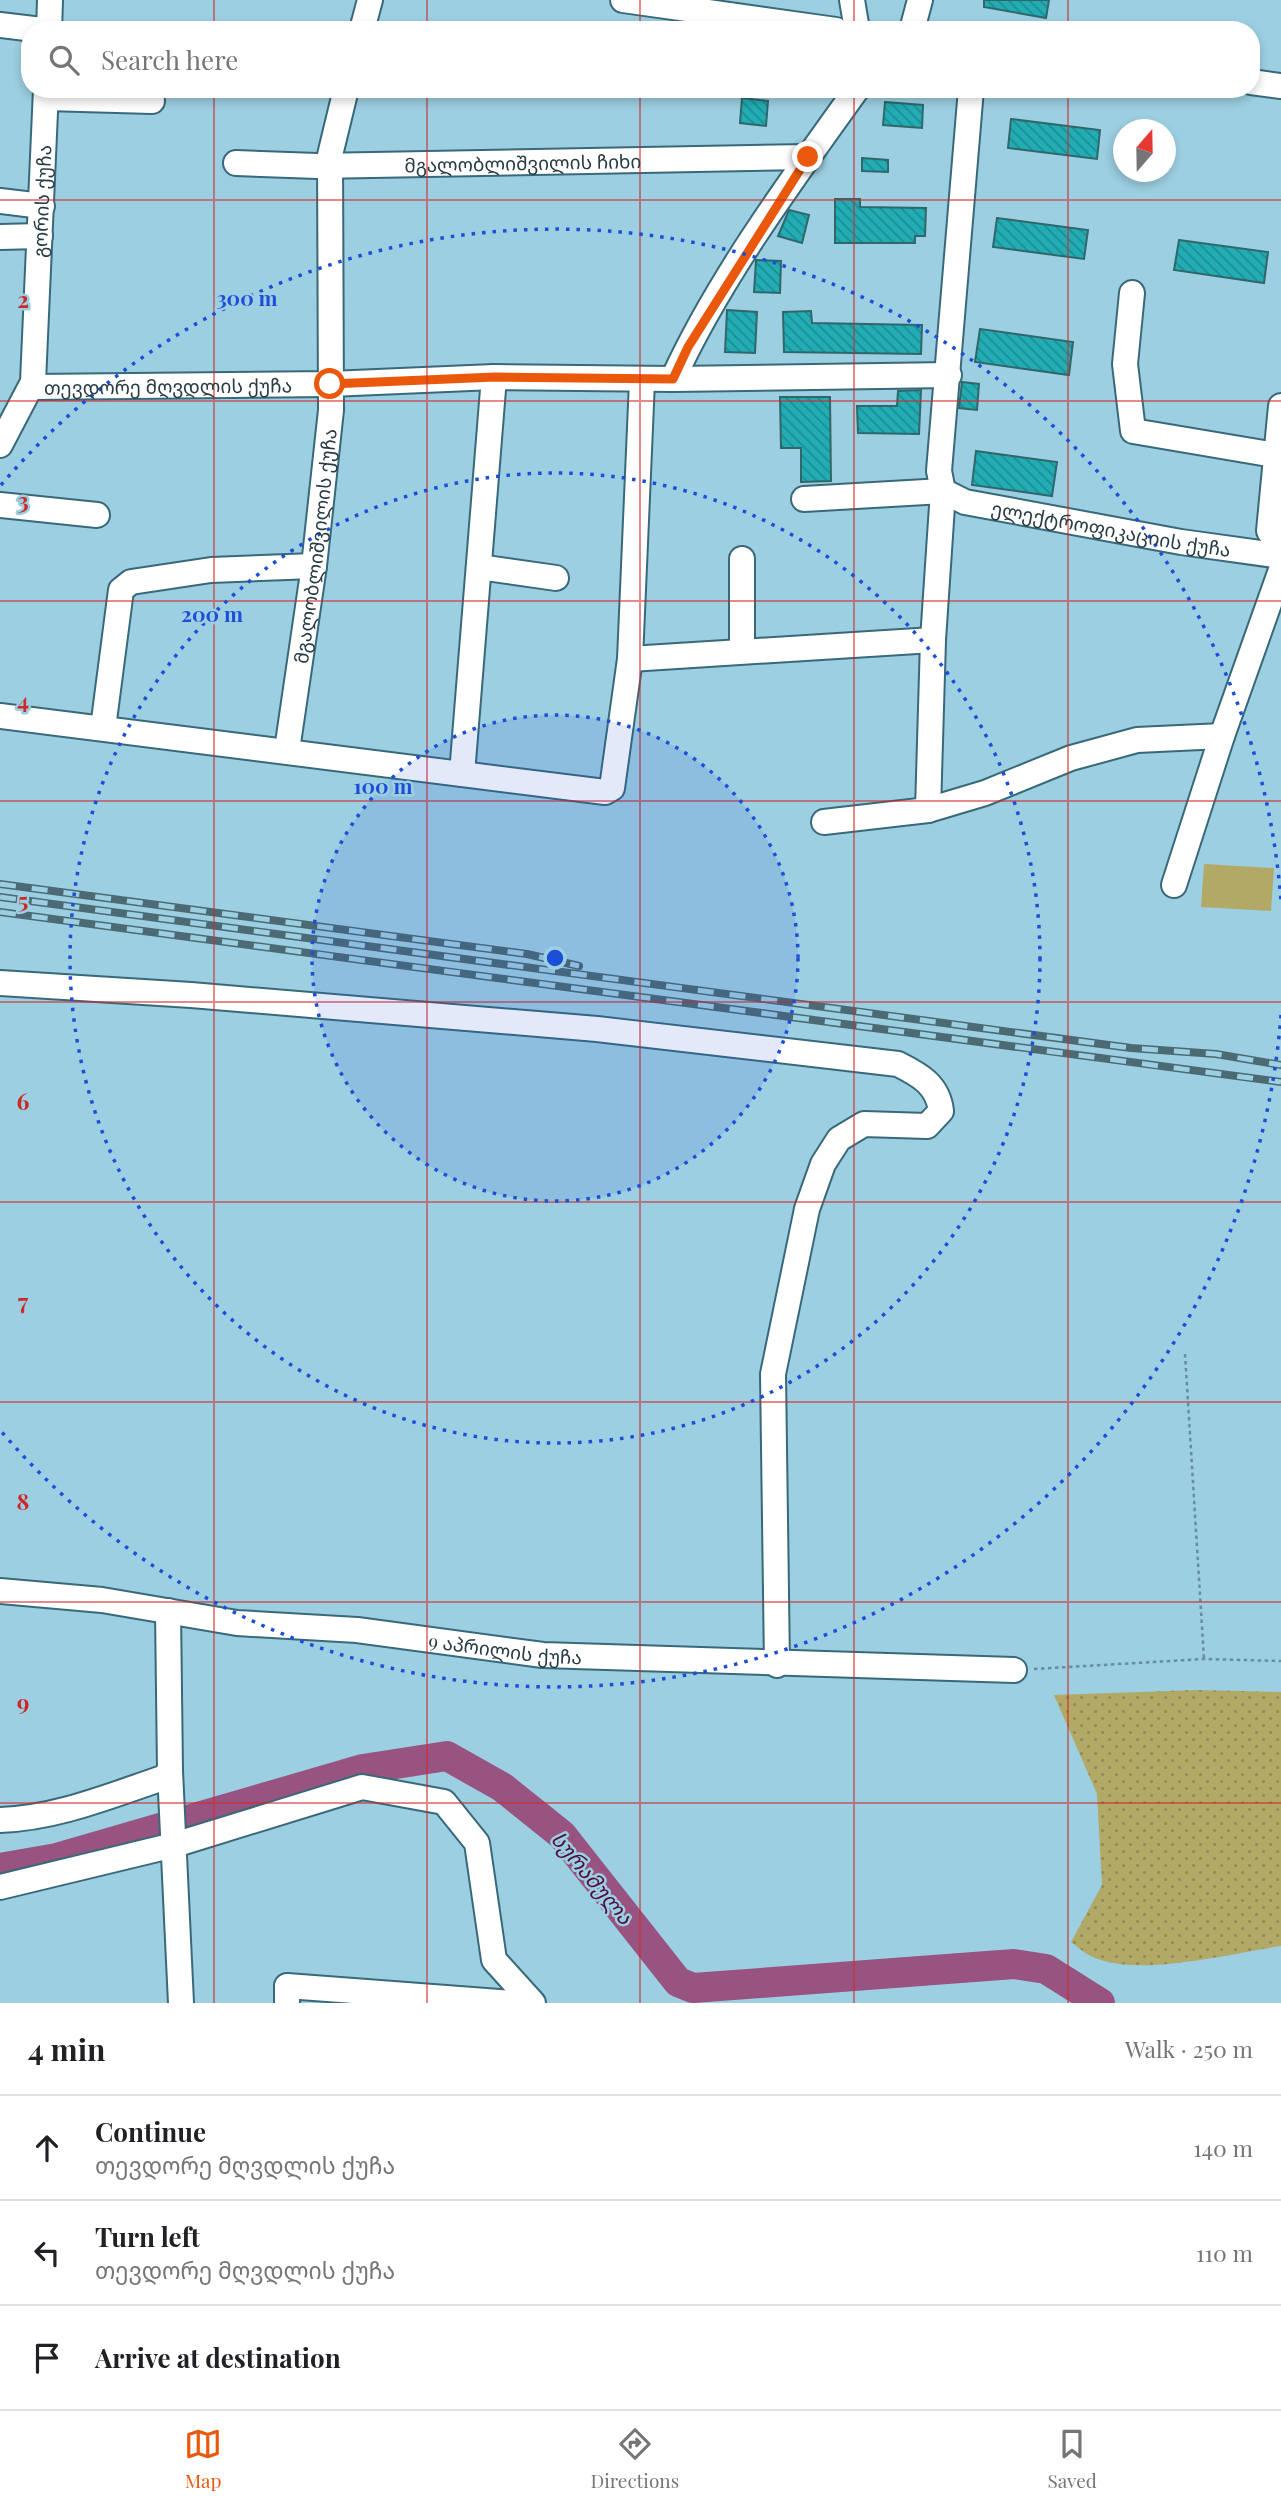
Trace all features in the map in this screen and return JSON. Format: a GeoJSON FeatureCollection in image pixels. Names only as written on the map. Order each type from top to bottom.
{"type":"FeatureCollection","features":[{"type":"Feature","properties":{"kind":"street"},"geometry":{"type":"LineString","coordinates":[[49,21],[50,0]]}},
{"type":"Feature","properties":{"kind":"street"},"geometry":{"type":"LineString","coordinates":[[364,21],[370,0]]}},
{"type":"Feature","properties":{"kind":"street"},"geometry":{"type":"LineString","coordinates":[[623,0],[677,3],[783,21]]}},
{"type":"Feature","properties":{"kind":"street"},"geometry":{"type":"LineString","coordinates":[[852,0],[856,21]]}},
{"type":"Feature","properties":{"kind":"street"},"geometry":{"type":"LineString","coordinates":[[914,21],[920,0]]}},
{"type":"Feature","properties":{"kind":"street"},"geometry":{"type":"LineString","coordinates":[[0,25],[21,28]]}},
{"type":"Feature","properties":{"kind":"street"},"geometry":{"type":"LineString","coordinates":[[1260,83],[1281,86]]}},
{"type":"Feature","properties":{"kind":"street","name":"გორის ქუჩა"},"geometry":{"type":"LineString","coordinates":[[32,387],[36,355],[46,98]]}},
{"type":"Feature","properties":{"kind":"street"},"geometry":{"type":"LineString","coordinates":[[107,98],[152,101]]}},
{"type":"Feature","properties":{"kind":"street","name":"მგალობლიშვილის ქუჩა"},"geometry":{"type":"LineString","coordinates":[[287,750],[314,566],[331,410],[330,164],[331,146],[344,98]]}},
{"type":"Feature","properties":{"kind":"street"},"geometry":{"type":"LineString","coordinates":[[851,98],[808,157],[695,336],[673,379],[949,375]]}},
{"type":"Feature","properties":{"kind":"street"},"geometry":{"type":"LineString","coordinates":[[928,810],[933,640],[943,491],[939,471],[970,98]]}},
{"type":"Feature","properties":{"kind":"street","name":"მგალობლიშვილის ჩიხი"},"geometry":{"type":"LineString","coordinates":[[236,163],[317,166],[808,157]]}},
{"type":"Feature","properties":{"kind":"street"},"geometry":{"type":"LineString","coordinates":[[0,201],[42,206]]}},
{"type":"Feature","properties":{"kind":"street"},"geometry":{"type":"LineString","coordinates":[[0,237],[40,236]]}},
{"type":"Feature","properties":{"kind":"street"},"geometry":{"type":"LineString","coordinates":[[1132,293],[1125,363],[1133,431],[1278,456]]}},
{"type":"Feature","properties":{"kind":"street"},"geometry":{"type":"LineString","coordinates":[[462,774],[495,377]]}},
{"type":"Feature","properties":{"kind":"street","name":"თევდორე მღვდლის ქუჩა"},"geometry":{"type":"LineString","coordinates":[[32,387],[330,384],[495,377],[642,381],[673,379]]}},
{"type":"Feature","properties":{"kind":"street"},"geometry":{"type":"LineString","coordinates":[[0,716],[605,792],[612,788],[630,659],[642,381]]}},
{"type":"Feature","properties":{"kind":"street"},"geometry":{"type":"LineString","coordinates":[[0,444],[32,387]]}},
{"type":"Feature","properties":{"kind":"street"},"geometry":{"type":"LineString","coordinates":[[1281,406],[1269,531],[1281,550]]}},
{"type":"Feature","properties":{"kind":"street"},"geometry":{"type":"LineString","coordinates":[[804,499],[943,491]]}},
{"type":"Feature","properties":{"kind":"street","name":"ელექტროფიკაციის ქუჩა"},"geometry":{"type":"LineString","coordinates":[[943,491],[965,502],[1181,542],[1281,556]]}},
{"type":"Feature","properties":{"kind":"street"},"geometry":{"type":"LineString","coordinates":[[0,505],[97,516]]}},
{"type":"Feature","properties":{"kind":"street"},"geometry":{"type":"LineString","coordinates":[[742,558],[742,651]]}},
{"type":"Feature","properties":{"kind":"street"},"geometry":{"type":"LineString","coordinates":[[103,728],[121,590],[131,582],[211,570],[314,566]]}},
{"type":"Feature","properties":{"kind":"street"},"geometry":{"type":"LineString","coordinates":[[479,567],[556,578]]}},
{"type":"Feature","properties":{"kind":"street"},"geometry":{"type":"LineString","coordinates":[[1174,885],[1222,736],[1281,570]]}},
{"type":"Feature","properties":{"kind":"street"},"geometry":{"type":"LineString","coordinates":[[630,659],[933,640]]}},
{"type":"Feature","properties":{"kind":"street"},"geometry":{"type":"LineString","coordinates":[[824,822],[928,810],[985,793],[1071,758],[1137,740],[1222,736]]}},
{"type":"Feature","properties":{"kind":"street"},"geometry":{"type":"LineString","coordinates":[[0,983],[191,995],[597,1029],[898,1064],[922,1076],[939,1097],[941,1111],[926,1126],[864,1124],[839,1139],[823,1164],[807,1209],[773,1374],[777,1665]]}},
{"type":"Feature","properties":{"kind":"street","name":"9 აპრილის ქუჩა"},"geometry":{"type":"LineString","coordinates":[[0,1591],[102,1600],[237,1623],[357,1630],[543,1655],[777,1665],[1014,1670]]}},
{"type":"Feature","properties":{"kind":"street"},"geometry":{"type":"LineString","coordinates":[[168,1611],[181,2003]]}},
{"type":"Feature","properties":{"kind":"street"},"geometry":{"type":"LineString","coordinates":[[0,1820],[32,1819],[75,1808],[172,1776]]}},
{"type":"Feature","properties":{"kind":"street"},"geometry":{"type":"LineString","coordinates":[[0,1887],[174,1845],[362,1787],[444,1802],[477,1843],[494,1959],[533,2003]]}},
{"type":"Feature","properties":{"kind":"street"},"geometry":{"type":"LineString","coordinates":[[288,2003],[287,1986],[513,2003]]}},
{"type":"Feature","properties":{"kind":"path"},"geometry":{"type":"LineString","coordinates":[[1185,1354],[1204,1659]]}},
{"type":"Feature","properties":{"kind":"path"},"geometry":{"type":"LineString","coordinates":[[1014,1670],[1204,1659],[1281,1661]]}},
{"type":"Feature","properties":{"kind":"shaded area"},"geometry":{"type":"Polygon","coordinates":[[[1204,864],[1274,868],[1271,911],[1201,907],[1204,864]]]}},
{"type":"Feature","properties":{"kind":"shaded area"},"geometry":{"type":"Polygon","coordinates":[[[1196,1690],[1281,1692],[1281,1946],[1159,1965],[1112,1963],[1093,1957],[1071,1942],[1102,1885],[1097,1794],[1054,1695],[1196,1690]]]}},
{"type":"Feature","properties":{"kind":"building"},"geometry":{"type":"Polygon","coordinates":[[[984,0],[1049,0],[1046,18],[984,7],[984,0]]]}},
{"type":"Feature","properties":{"kind":"building"},"geometry":{"type":"Polygon","coordinates":[[[742,98],[768,101],[766,126],[740,123],[742,98]]]}},
{"type":"Feature","properties":{"kind":"building"},"geometry":{"type":"Polygon","coordinates":[[[885,102],[923,105],[922,128],[883,125],[885,102]]]}},
{"type":"Feature","properties":{"kind":"building"},"geometry":{"type":"Polygon","coordinates":[[[1011,119],[1100,130],[1097,159],[1008,148],[1011,119]]]}},
{"type":"Feature","properties":{"kind":"building"},"geometry":{"type":"Polygon","coordinates":[[[862,158],[888,160],[888,172],[862,171],[862,158]]]}},
{"type":"Feature","properties":{"kind":"building"},"geometry":{"type":"Polygon","coordinates":[[[835,199],[860,199],[860,207],[926,208],[925,236],[915,236],[915,243],[835,243],[835,199]]]}},
{"type":"Feature","properties":{"kind":"building"},"geometry":{"type":"Polygon","coordinates":[[[789,210],[809,215],[802,243],[778,236],[789,210]]]}},
{"type":"Feature","properties":{"kind":"building"},"geometry":{"type":"Polygon","coordinates":[[[997,218],[1088,230],[1084,259],[993,247],[997,218]]]}},
{"type":"Feature","properties":{"kind":"building"},"geometry":{"type":"Polygon","coordinates":[[[1179,240],[1268,252],[1264,283],[1174,270],[1179,240]]]}},
{"type":"Feature","properties":{"kind":"building"},"geometry":{"type":"Polygon","coordinates":[[[756,260],[781,261],[780,293],[754,292],[756,260]]]}},
{"type":"Feature","properties":{"kind":"building"},"geometry":{"type":"Polygon","coordinates":[[[727,310],[757,312],[755,353],[725,352],[727,310]]]}},
{"type":"Feature","properties":{"kind":"building"},"geometry":{"type":"Polygon","coordinates":[[[811,311],[812,323],[922,325],[921,354],[784,352],[783,312],[811,311]]]}},
{"type":"Feature","properties":{"kind":"building"},"geometry":{"type":"Polygon","coordinates":[[[980,329],[1073,342],[1069,375],[975,362],[980,329]]]}},
{"type":"Feature","properties":{"kind":"building"},"geometry":{"type":"Polygon","coordinates":[[[962,382],[979,384],[977,410],[959,408],[962,382]]]}},
{"type":"Feature","properties":{"kind":"building"},"geometry":{"type":"Polygon","coordinates":[[[921,390],[919,434],[858,433],[857,406],[897,406],[898,391],[921,390]]]}},
{"type":"Feature","properties":{"kind":"building"},"geometry":{"type":"Polygon","coordinates":[[[780,397],[830,397],[831,481],[801,482],[801,448],[781,448],[780,397]]]}},
{"type":"Feature","properties":{"kind":"building"},"geometry":{"type":"Polygon","coordinates":[[[976,451],[1057,462],[1052,496],[972,485],[976,451]]]}},
{"type":"Feature","properties":{"kind":"waterway","name":"სურამულა"},"geometry":{"type":"LineString","coordinates":[[0,1868],[57,1858],[363,1769],[447,1756],[502,1787],[562,1835],[678,1982],[693,1988],[1014,1964],[1046,1969],[1100,2003]]}},
{"type":"Feature","properties":{"kind":"railway"},"geometry":{"type":"LineString","coordinates":[[0,884],[527,954],[579,966]]}},
{"type":"Feature","properties":{"kind":"railway"},"geometry":{"type":"LineString","coordinates":[[0,897],[1131,1048],[1216,1054],[1281,1065]]}},
{"type":"Feature","properties":{"kind":"railway"},"geometry":{"type":"LineString","coordinates":[[0,912],[1281,1082]]}},
{"type":"Feature","properties":{"kind":"route"},"geometry":{"type":"LineString","coordinates":[[330,384],[495,377],[642,381],[673,379],[688,347],[808,157]]}}]}
